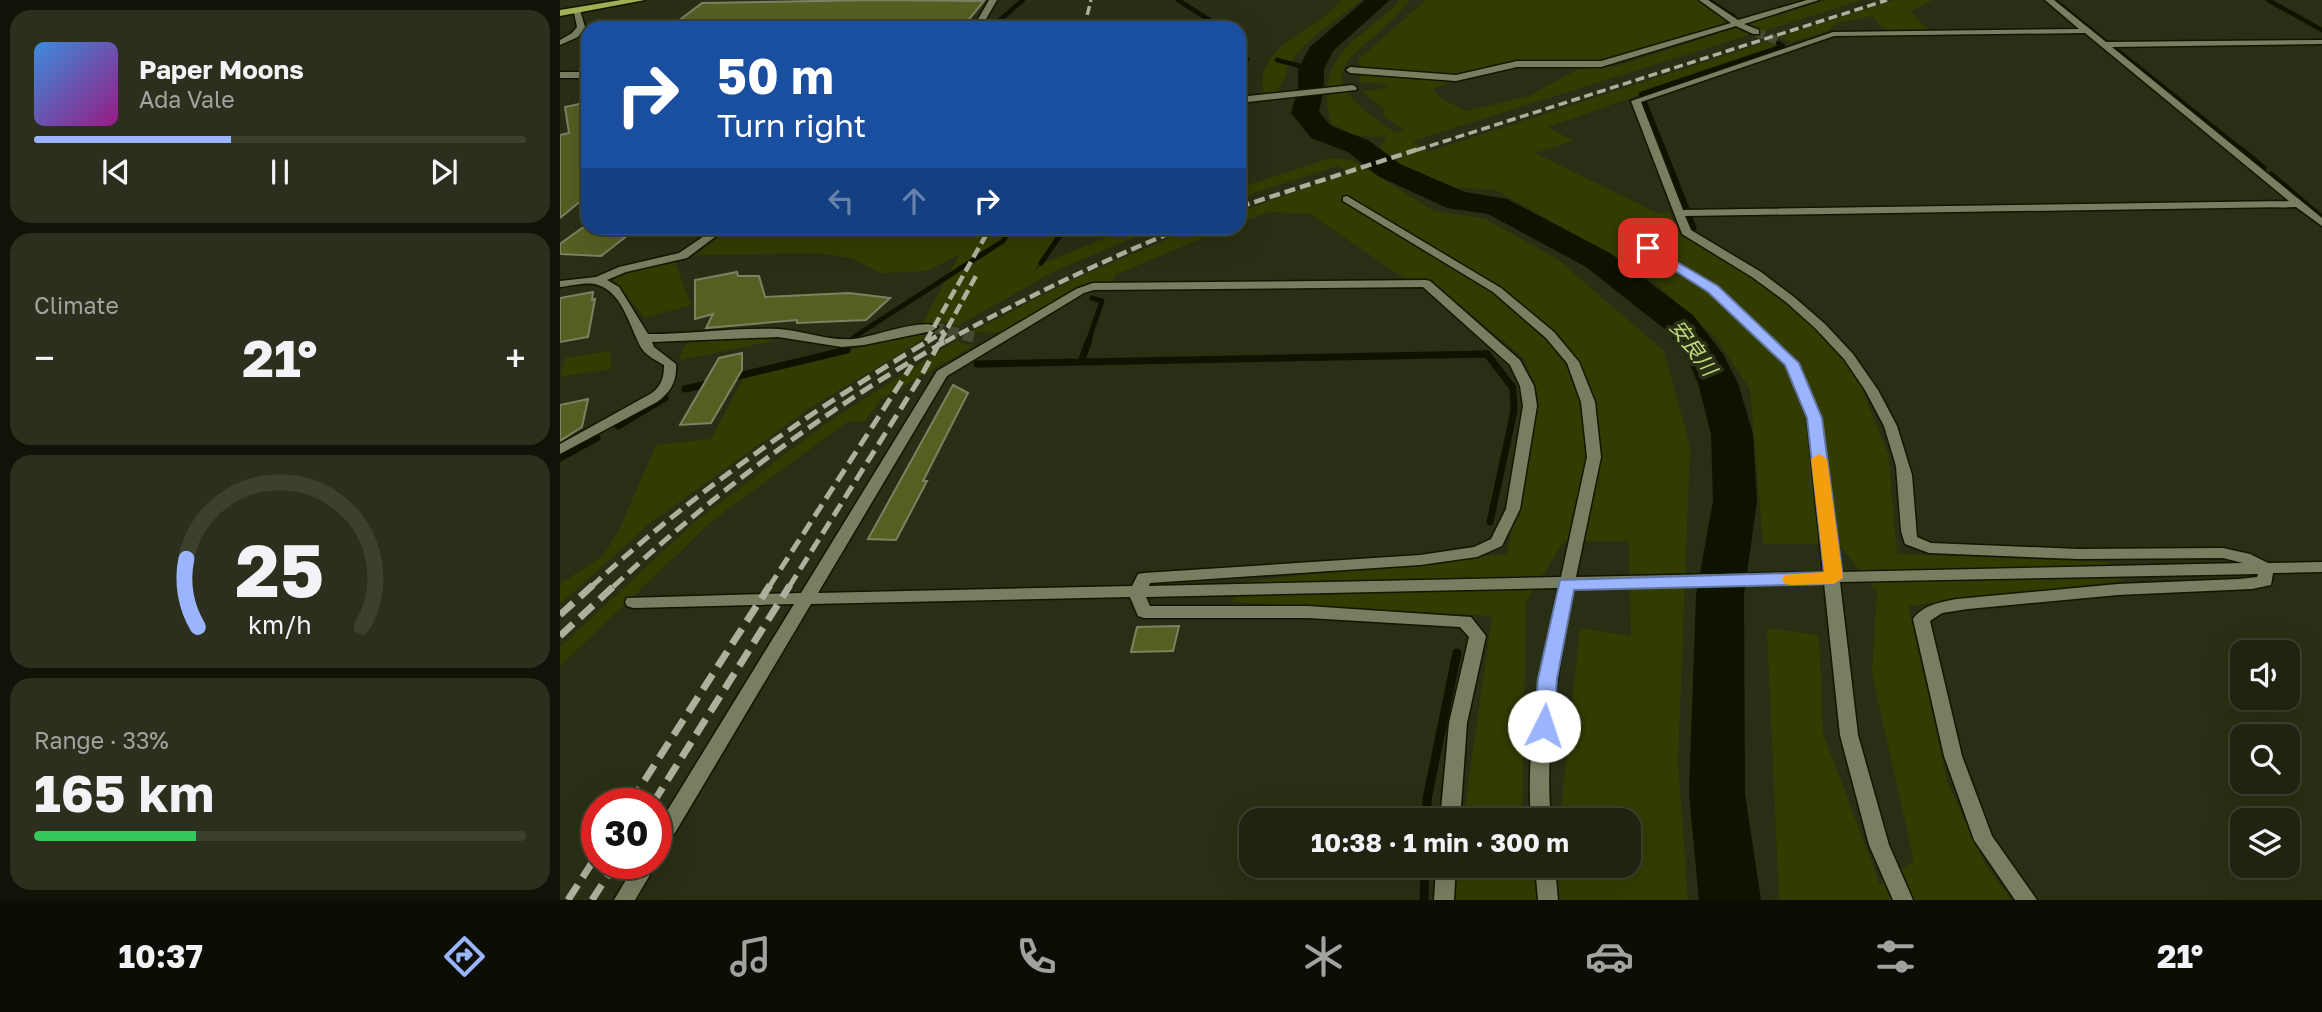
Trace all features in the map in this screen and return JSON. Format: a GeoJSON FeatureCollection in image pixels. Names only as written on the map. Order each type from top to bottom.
{"type":"FeatureCollection","features":[{"type":"Feature","properties":{"kind":"highway"},"geometry":{"type":"LineString","coordinates":[[560,13],[640,0]]}},
{"type":"Feature","properties":{"kind":"street"},"geometry":{"type":"LineString","coordinates":[[981,21],[993,0]]}},
{"type":"Feature","properties":{"kind":"street"},"geometry":{"type":"LineString","coordinates":[[1703,0],[1756,32]]}},
{"type":"Feature","properties":{"kind":"street"},"geometry":{"type":"LineString","coordinates":[[1350,70],[1456,78],[1517,64],[1601,64],[1815,0]]}},
{"type":"Feature","properties":{"kind":"street"},"geometry":{"type":"LineString","coordinates":[[2049,0],[2322,223]]}},
{"type":"Feature","properties":{"kind":"street"},"geometry":{"type":"LineString","coordinates":[[560,43],[575,35],[581,27],[576,10]]}},
{"type":"Feature","properties":{"kind":"street"},"geometry":{"type":"LineString","coordinates":[[2085,31],[1833,34],[1785,44],[1636,101],[1686,232],[1725,253],[1809,313],[1860,370],[1891,425],[1903,468],[1910,540],[1917,545],[2078,554],[2223,553],[2245,558],[2266,568]]}},
{"type":"Feature","properties":{"kind":"street"},"geometry":{"type":"LineString","coordinates":[[2102,45],[2322,42]]}},
{"type":"Feature","properties":{"kind":"street"},"geometry":{"type":"LineString","coordinates":[[560,75],[581,75]]}},
{"type":"Feature","properties":{"kind":"street"},"geometry":{"type":"LineString","coordinates":[[1246,99],[1350,88]]}},
{"type":"Feature","properties":{"kind":"street"},"geometry":{"type":"LineString","coordinates":[[1347,199],[1497,290],[1550,335],[1573,362],[1588,402],[1594,457],[1548,679],[1540,808]]}},
{"type":"Feature","properties":{"kind":"street"},"geometry":{"type":"LineString","coordinates":[[1678,213],[2299,204]]}},
{"type":"Feature","properties":{"kind":"street"},"geometry":{"type":"LineString","coordinates":[[560,284],[598,280],[623,269],[683,256],[712,235]]}},
{"type":"Feature","properties":{"kind":"street"},"geometry":{"type":"LineString","coordinates":[[1627,235],[1713,289],[1792,363],[1814,418],[1827,578],[1837,632],[1849,734],[1880,845],[1903,900]]}},
{"type":"Feature","properties":{"kind":"street"},"geometry":{"type":"LineString","coordinates":[[560,450],[665,390],[671,379],[670,364],[649,349],[638,325],[615,289],[598,280]]}},
{"type":"Feature","properties":{"kind":"street"},"geometry":{"type":"LineString","coordinates":[[672,821],[942,374],[1080,291],[1093,287],[1426,283],[1515,363],[1527,386],[1530,406],[1513,509],[1497,542],[1477,552],[1420,560],[1144,578],[1137,594],[1144,612],[1308,612],[1465,621],[1478,636],[1458,723],[1451,808]]}},
{"type":"Feature","properties":{"kind":"street"},"geometry":{"type":"LineString","coordinates":[[642,338],[685,339],[745,333],[781,333],[840,344],[913,328],[932,327]]}},
{"type":"Feature","properties":{"kind":"street"},"geometry":{"type":"LineString","coordinates":[[977,338],[997,340]]}},
{"type":"Feature","properties":{"kind":"street"},"geometry":{"type":"LineString","coordinates":[[634,602],[1137,594],[2322,567]]}},
{"type":"Feature","properties":{"kind":"street"},"geometry":{"type":"LineString","coordinates":[[2027,900],[1984,840],[1953,756],[1921,619],[1928,612],[1951,606],[2064,594],[2160,587],[2245,585],[2265,581],[2266,568]]}},
{"type":"Feature","properties":{"kind":"street"},"geometry":{"type":"LineString","coordinates":[[1444,900],[1445,878]]}},
{"type":"Feature","properties":{"kind":"street"},"geometry":{"type":"LineString","coordinates":[[1546,878],[1548,900]]}},
{"type":"Feature","properties":{"kind":"street"},"geometry":{"type":"LineString","coordinates":[[624,900],[637,879]]}},
{"type":"Feature","properties":{"kind":"green space"},"geometry":{"type":"Polygon","coordinates":[[[1341,0],[1362,0],[1302,48],[1291,62],[1278,89],[1266,101],[1263,82],[1266,66],[1275,53],[1330,12],[1341,0]]]}},
{"type":"Feature","properties":{"kind":"green space"},"geometry":{"type":"Polygon","coordinates":[[[1400,0],[1409,0],[1346,64],[1342,77],[1347,92],[1364,110],[1396,133],[1404,130],[1384,116],[1384,109],[1363,92],[1388,87],[1387,84],[1359,82],[1361,74],[1454,80],[1432,90],[1466,111],[1529,96],[1578,69],[1617,66],[1735,28],[1749,35],[1412,141],[1428,152],[1766,42],[1778,46],[1548,127],[1573,141],[1535,153],[1659,214],[1669,211],[1679,234],[1745,272],[1812,320],[1856,375],[1888,453],[1897,554],[2110,562],[2122,581],[1908,606],[1948,784],[1985,864],[2011,900],[1779,900],[1767,628],[1819,635],[1823,733],[1880,885],[1914,861],[1872,674],[1877,592],[1839,544],[1763,544],[1750,389],[1715,337],[1645,274],[1496,190],[1450,187],[1404,167],[1380,147],[1387,137],[1355,136],[1331,123],[1327,90],[1334,65],[1351,43],[1400,0]]]}},
{"type":"Feature","properties":{"kind":"green space"},"geometry":{"type":"Polygon","coordinates":[[[1426,0],[1699,0],[1731,22],[1596,62],[1514,62],[1453,77],[1362,68],[1358,60],[1426,0]]]}},
{"type":"Feature","properties":{"kind":"green space"},"geometry":{"type":"Polygon","coordinates":[[[1826,0],[1862,0],[1764,31],[1748,24],[1826,0]]]}},
{"type":"Feature","properties":{"kind":"green space"},"geometry":{"type":"Polygon","coordinates":[[[1895,0],[1933,0],[1910,11],[1928,30],[1885,31],[1872,16],[1836,23],[1828,31],[1792,42],[1778,37],[1895,0]]]}},
{"type":"Feature","properties":{"kind":"green space"},"geometry":{"type":"Polygon","coordinates":[[[1331,158],[1352,160],[1434,211],[1485,219],[1557,259],[1664,351],[1690,447],[1678,761],[1688,900],[1456,900],[1453,883],[1454,878],[1641,878],[1641,808],[1561,808],[1580,628],[1631,636],[1629,541],[1564,541],[1526,602],[1522,808],[1465,808],[1492,616],[1233,602],[1240,582],[1507,554],[1538,394],[1524,358],[1428,279],[1407,280],[1310,214],[1269,212],[1246,220],[1246,210],[1351,172],[1337,166],[1246,196],[1246,186],[1331,158]]]}},
{"type":"Feature","properties":{"kind":"green space"},"geometry":{"type":"Polygon","coordinates":[[[722,235],[1057,235],[1033,273],[1046,262],[1112,235],[1140,235],[1053,272],[957,326],[945,322],[922,324],[959,255],[927,271],[881,273],[851,258],[818,253],[695,255],[722,235]]]}},
{"type":"Feature","properties":{"kind":"green space"},"geometry":{"type":"Polygon","coordinates":[[[1177,235],[1209,235],[1115,275],[1112,284],[1081,286],[1001,333],[972,332],[1072,280],[1177,235]]]}},
{"type":"Feature","properties":{"kind":"green space"},"geometry":{"type":"Polygon","coordinates":[[[675,262],[691,305],[645,318],[614,280],[622,273],[675,262]]]}},
{"type":"Feature","properties":{"kind":"green space"},"geometry":{"type":"Polygon","coordinates":[[[914,333],[929,336],[808,409],[649,524],[560,604],[560,584],[603,556],[619,530],[656,445],[711,439],[743,379],[914,333]]]}},
{"type":"Feature","properties":{"kind":"green space"},"geometry":{"type":"Polygon","coordinates":[[[737,337],[779,340],[679,360],[685,344],[737,337]]]}},
{"type":"Feature","properties":{"kind":"green space"},"geometry":{"type":"Polygon","coordinates":[[[956,341],[973,346],[881,399],[865,421],[847,422],[712,521],[560,666],[560,647],[696,521],[831,420],[956,341]]]}},
{"type":"Feature","properties":{"kind":"green space"},"geometry":{"type":"Polygon","coordinates":[[[610,351],[611,369],[560,377],[565,358],[610,351]]]}},
{"type":"Feature","properties":{"kind":"building"},"geometry":{"type":"Polygon","coordinates":[[[984,1],[968,21],[678,21],[702,3],[984,1]]]}},
{"type":"Feature","properties":{"kind":"building"},"geometry":{"type":"Polygon","coordinates":[[[581,104],[581,201],[560,218],[560,135],[569,133],[565,107],[581,104]]]}},
{"type":"Feature","properties":{"kind":"building"},"geometry":{"type":"Polygon","coordinates":[[[581,229],[581,235],[628,235],[601,256],[560,254],[560,244],[581,229]]]}},
{"type":"Feature","properties":{"kind":"building"},"geometry":{"type":"Polygon","coordinates":[[[737,272],[738,276],[759,276],[765,297],[849,293],[890,298],[866,320],[797,323],[797,320],[706,328],[713,314],[695,319],[695,280],[737,272]]]}},
{"type":"Feature","properties":{"kind":"building"},"geometry":{"type":"Polygon","coordinates":[[[593,292],[592,300],[595,299],[588,337],[560,342],[560,298],[593,292]]]}},
{"type":"Feature","properties":{"kind":"building"},"geometry":{"type":"Polygon","coordinates":[[[742,353],[742,370],[711,423],[680,425],[719,358],[742,353]]]}},
{"type":"Feature","properties":{"kind":"building"},"geometry":{"type":"Polygon","coordinates":[[[953,385],[968,393],[896,540],[868,539],[953,385]]]}},
{"type":"Feature","properties":{"kind":"building"},"geometry":{"type":"Polygon","coordinates":[[[588,399],[582,427],[560,441],[560,405],[588,399]]]}},
{"type":"Feature","properties":{"kind":"building"},"geometry":{"type":"Polygon","coordinates":[[[1179,626],[1173,651],[1131,652],[1137,627],[1179,626]]]}},
{"type":"Feature","properties":{"kind":"waterway"},"geometry":{"type":"LineString","coordinates":[[1000,21],[1023,0]]}},
{"type":"Feature","properties":{"kind":"waterway"},"geometry":{"type":"LineString","coordinates":[[1178,0],[1211,21]]}},
{"type":"Feature","properties":{"kind":"waterway","name":"安良川"},"geometry":{"type":"LineString","coordinates":[[1379,0],[1322,47],[1311,69],[1311,89],[1305,113],[1321,132],[1358,146],[1389,170],[1458,201],[1496,206],[1598,260],[1680,323],[1704,354],[1718,383],[1732,434],[1735,501],[1720,595],[1717,794],[1730,900]]}},
{"type":"Feature","properties":{"kind":"waterway"},"geometry":{"type":"LineString","coordinates":[[1708,0],[1734,17]]}},
{"type":"Feature","properties":{"kind":"waterway"},"geometry":{"type":"LineString","coordinates":[[2054,0],[2106,42]]}},
{"type":"Feature","properties":{"kind":"waterway"},"geometry":{"type":"LineString","coordinates":[[2268,0],[2322,30]]}},
{"type":"Feature","properties":{"kind":"waterway"},"geometry":{"type":"LineString","coordinates":[[1641,94],[1783,46],[1778,43]]}},
{"type":"Feature","properties":{"kind":"waterway"},"geometry":{"type":"LineString","coordinates":[[2113,47],[2242,150]]}},
{"type":"Feature","properties":{"kind":"waterway"},"geometry":{"type":"LineString","coordinates":[[1277,60],[1311,69]]}},
{"type":"Feature","properties":{"kind":"waterway"},"geometry":{"type":"LineString","coordinates":[[1645,103],[1664,150]]}},
{"type":"Feature","properties":{"kind":"waterway"},"geometry":{"type":"LineString","coordinates":[[1663,148],[1687,209]]}},
{"type":"Feature","properties":{"kind":"waterway"},"geometry":{"type":"LineString","coordinates":[[2240,148],[2264,168]]}},
{"type":"Feature","properties":{"kind":"waterway"},"geometry":{"type":"LineString","coordinates":[[2271,174],[2322,217]]}},
{"type":"Feature","properties":{"kind":"waterway"},"geometry":{"type":"LineString","coordinates":[[1690,217],[1694,228]]}},
{"type":"Feature","properties":{"kind":"waterway"},"geometry":{"type":"LineString","coordinates":[[854,337],[1003,241],[1007,235]]}},
{"type":"Feature","properties":{"kind":"waterway"},"geometry":{"type":"LineString","coordinates":[[1041,263],[1060,235]]}},
{"type":"Feature","properties":{"kind":"waterway"},"geometry":{"type":"LineString","coordinates":[[1088,342],[1102,301],[1092,298]]}},
{"type":"Feature","properties":{"kind":"waterway"},"geometry":{"type":"LineString","coordinates":[[1081,362],[1089,340]]}},
{"type":"Feature","properties":{"kind":"waterway"},"geometry":{"type":"LineString","coordinates":[[730,378],[847,350]]}},
{"type":"Feature","properties":{"kind":"waterway"},"geometry":{"type":"LineString","coordinates":[[1081,362],[1487,354],[1513,388],[1514,411],[1490,522]]}},
{"type":"Feature","properties":{"kind":"waterway"},"geometry":{"type":"LineString","coordinates":[[977,364],[1081,362]]}},
{"type":"Feature","properties":{"kind":"waterway"},"geometry":{"type":"LineString","coordinates":[[685,389],[711,383]]}},
{"type":"Feature","properties":{"kind":"waterway"},"geometry":{"type":"LineString","coordinates":[[618,426],[665,398]]}},
{"type":"Feature","properties":{"kind":"waterway"},"geometry":{"type":"LineString","coordinates":[[560,458],[597,438]]}},
{"type":"Feature","properties":{"kind":"waterway"},"geometry":{"type":"LineString","coordinates":[[1427,808],[1457,653]]}},
{"type":"Feature","properties":{"kind":"waterway"},"geometry":{"type":"LineString","coordinates":[[1424,900],[1425,878]]}},
{"type":"Feature","properties":{"kind":"tunnel"},"geometry":{"type":"LineString","coordinates":[[1756,32],[1778,41]]}},
{"type":"Feature","properties":{"kind":"tunnel"},"geometry":{"type":"LineString","coordinates":[[932,327],[977,338]]}},
{"type":"Feature","properties":{"kind":"railway"},"geometry":{"type":"LineString","coordinates":[[1086,21],[1091,0]]}},
{"type":"Feature","properties":{"kind":"railway"},"geometry":{"type":"LineString","coordinates":[[1417,150],[1887,0]]}},
{"type":"Feature","properties":{"kind":"railway"},"geometry":{"type":"LineString","coordinates":[[1246,205],[1422,148]]}},
{"type":"Feature","properties":{"kind":"railway"},"geometry":{"type":"LineString","coordinates":[[926,341],[986,235]]}},
{"type":"Feature","properties":{"kind":"railway"},"geometry":{"type":"LineString","coordinates":[[945,342],[1062,282],[1166,235]]}},
{"type":"Feature","properties":{"kind":"railway"},"geometry":{"type":"LineString","coordinates":[[940,342],[977,274]]}},
{"type":"Feature","properties":{"kind":"railway"},"geometry":{"type":"LineString","coordinates":[[927,342],[945,331]]}},
{"type":"Feature","properties":{"kind":"railway"},"geometry":{"type":"LineString","coordinates":[[591,587],[671,518],[754,454],[841,395],[930,340]]}},
{"type":"Feature","properties":{"kind":"railway"},"geometry":{"type":"LineString","coordinates":[[938,346],[941,340]]}},
{"type":"Feature","properties":{"kind":"railway"},"geometry":{"type":"LineString","coordinates":[[938,346],[948,340]]}},
{"type":"Feature","properties":{"kind":"railway"},"geometry":{"type":"LineString","coordinates":[[613,587],[691,518],[773,453],[859,394],[938,346]]}},
{"type":"Feature","properties":{"kind":"railway"},"geometry":{"type":"LineString","coordinates":[[789,587],[938,346]]}},
{"type":"Feature","properties":{"kind":"railway"},"geometry":{"type":"LineString","coordinates":[[769,587],[912,365]]}},
{"type":"Feature","properties":{"kind":"railway"},"geometry":{"type":"LineString","coordinates":[[560,615],[593,585]]}},
{"type":"Feature","properties":{"kind":"railway"},"geometry":{"type":"LineString","coordinates":[[560,636],[615,585]]}},
{"type":"Feature","properties":{"kind":"railway"},"geometry":{"type":"LineString","coordinates":[[640,788],[770,585]]}},
{"type":"Feature","properties":{"kind":"railway"},"geometry":{"type":"LineString","coordinates":[[662,788],[790,585]]}},
{"type":"Feature","properties":{"kind":"railway"},"geometry":{"type":"LineString","coordinates":[[568,900],[582,879]]}},
{"type":"Feature","properties":{"kind":"railway"},"geometry":{"type":"LineString","coordinates":[[592,900],[606,879]]}},
{"type":"Feature","properties":{"kind":"slow traffic"},"geometry":{"type":"LineString","coordinates":[[1791,579],[1834,578],[1819,459]]}},
{"type":"Feature","properties":{"kind":"route"},"geometry":{"type":"LineString","coordinates":[[1544,726],[1548,679],[1566,584],[1834,578],[1814,418],[1792,363],[1713,289],[1648,248]]}}]}
